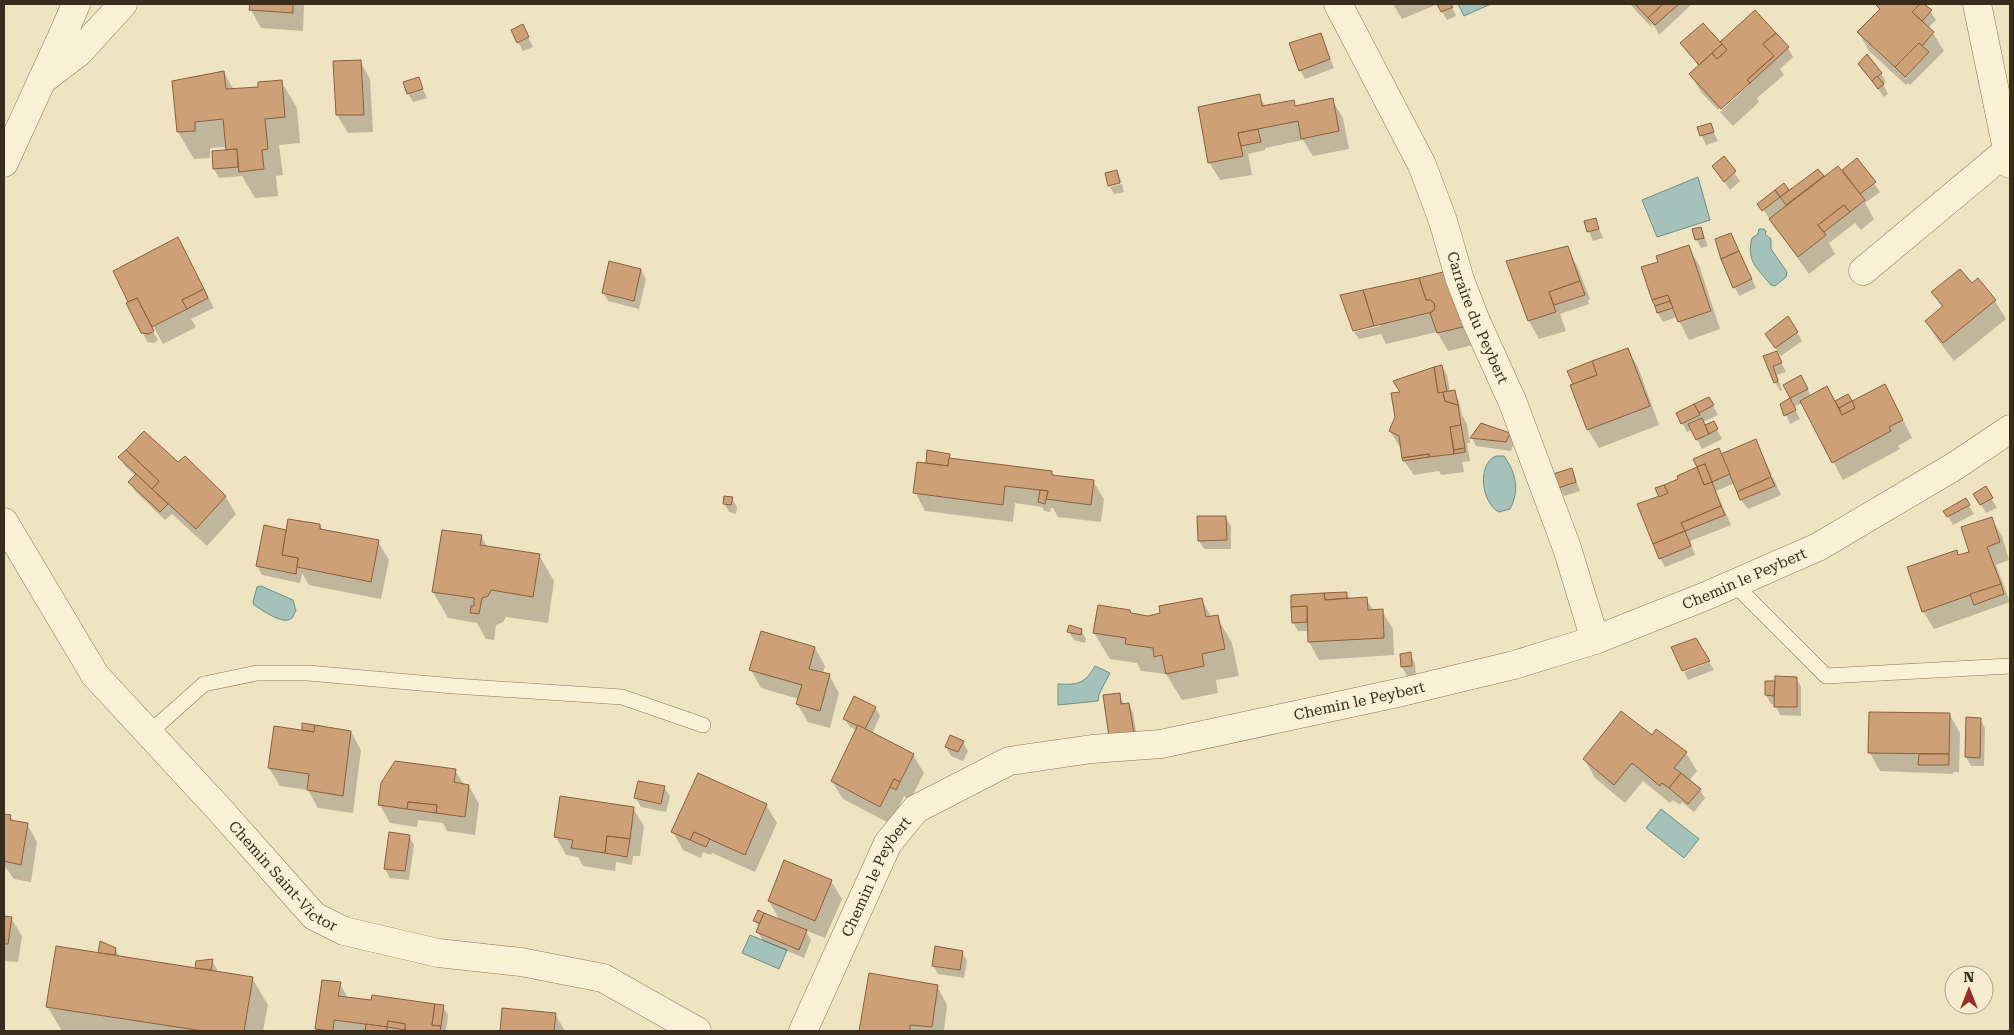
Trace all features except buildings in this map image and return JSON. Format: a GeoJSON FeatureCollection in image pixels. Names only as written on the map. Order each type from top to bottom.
{"type":"FeatureCollection","features":[{"type":"Feature","properties":{"kind":"street"},"geometry":{"type":"LineString","coordinates":[[64,32],[67,4]]}},
{"type":"Feature","properties":{"kind":"street"},"geometry":{"type":"LineString","coordinates":[[4,163],[76,4]]}},
{"type":"Feature","properties":{"kind":"street"},"geometry":{"type":"LineString","coordinates":[[41,81],[78,53],[123,4]]}},
{"type":"Feature","properties":{"kind":"street","name":"Carraire du Peybert"},"geometry":{"type":"LineString","coordinates":[[1338,4],[1422,164],[1443,221],[1463,288],[1513,403],[1567,548],[1595,640]]}},
{"type":"Feature","properties":{"kind":"street"},"geometry":{"type":"LineString","coordinates":[[1863,271],[2009,158],[1977,4]]}},
{"type":"Feature","properties":{"kind":"street","name":"Chemin le Peybert"},"geometry":{"type":"LineString","coordinates":[[803,1031],[888,843],[916,809],[1009,761],[1092,749],[1161,744],[1402,692],[1514,665],[1595,640],[1734,584],[1818,547],[1955,466],[2010,429]]}},
{"type":"Feature","properties":{"kind":"street","name":"Chemin Saint-Victor"},"geometry":{"type":"LineString","coordinates":[[4,522],[95,676],[219,809],[314,916],[344,931],[438,952],[521,962],[603,978],[697,1031]]}},
{"type":"Feature","properties":{"kind":"lane"},"geometry":{"type":"LineString","coordinates":[[1734,584],[1826,676],[2010,666]]}},
{"type":"Feature","properties":{"kind":"lane"},"geometry":{"type":"LineString","coordinates":[[148,733],[204,684],[257,673],[308,673],[454,686],[622,697],[703,726]]}},
{"type":"Feature","properties":{"kind":"water"},"geometry":{"type":"Polygon","coordinates":[[[1458,4],[1491,4],[1464,16],[1458,4]]]}},
{"type":"Feature","properties":{"kind":"water"},"geometry":{"type":"Polygon","coordinates":[[[1698,177],[1710,220],[1657,237],[1642,200],[1698,177]]]}},
{"type":"Feature","properties":{"kind":"water"},"geometry":{"type":"Polygon","coordinates":[[[1759,229],[1766,231],[1765,234],[1771,239],[1771,249],[1787,272],[1786,277],[1775,286],[1771,285],[1761,274],[1754,264],[1750,253],[1752,238],[1758,234],[1759,229]]]}},
{"type":"Feature","properties":{"kind":"water"},"geometry":{"type":"Polygon","coordinates":[[[1496,456],[1504,456],[1508,462],[1514,475],[1516,488],[1510,509],[1499,512],[1493,508],[1489,501],[1485,493],[1484,484],[1486,467],[1490,460],[1496,456]]]}},
{"type":"Feature","properties":{"kind":"water"},"geometry":{"type":"Polygon","coordinates":[[[261,586],[293,600],[296,611],[292,618],[288,620],[279,619],[254,605],[257,587],[261,586]]]}},
{"type":"Feature","properties":{"kind":"water"},"geometry":{"type":"Polygon","coordinates":[[[1095,666],[1110,673],[1099,694],[1098,701],[1058,705],[1058,684],[1080,682],[1088,677],[1095,666]]]}},
{"type":"Feature","properties":{"kind":"water"},"geometry":{"type":"Polygon","coordinates":[[[1661,809],[1699,839],[1684,858],[1646,828],[1661,809]]]}},
{"type":"Feature","properties":{"kind":"water"},"geometry":{"type":"Polygon","coordinates":[[[750,935],[787,950],[779,969],[742,953],[750,935]]]}}]}
